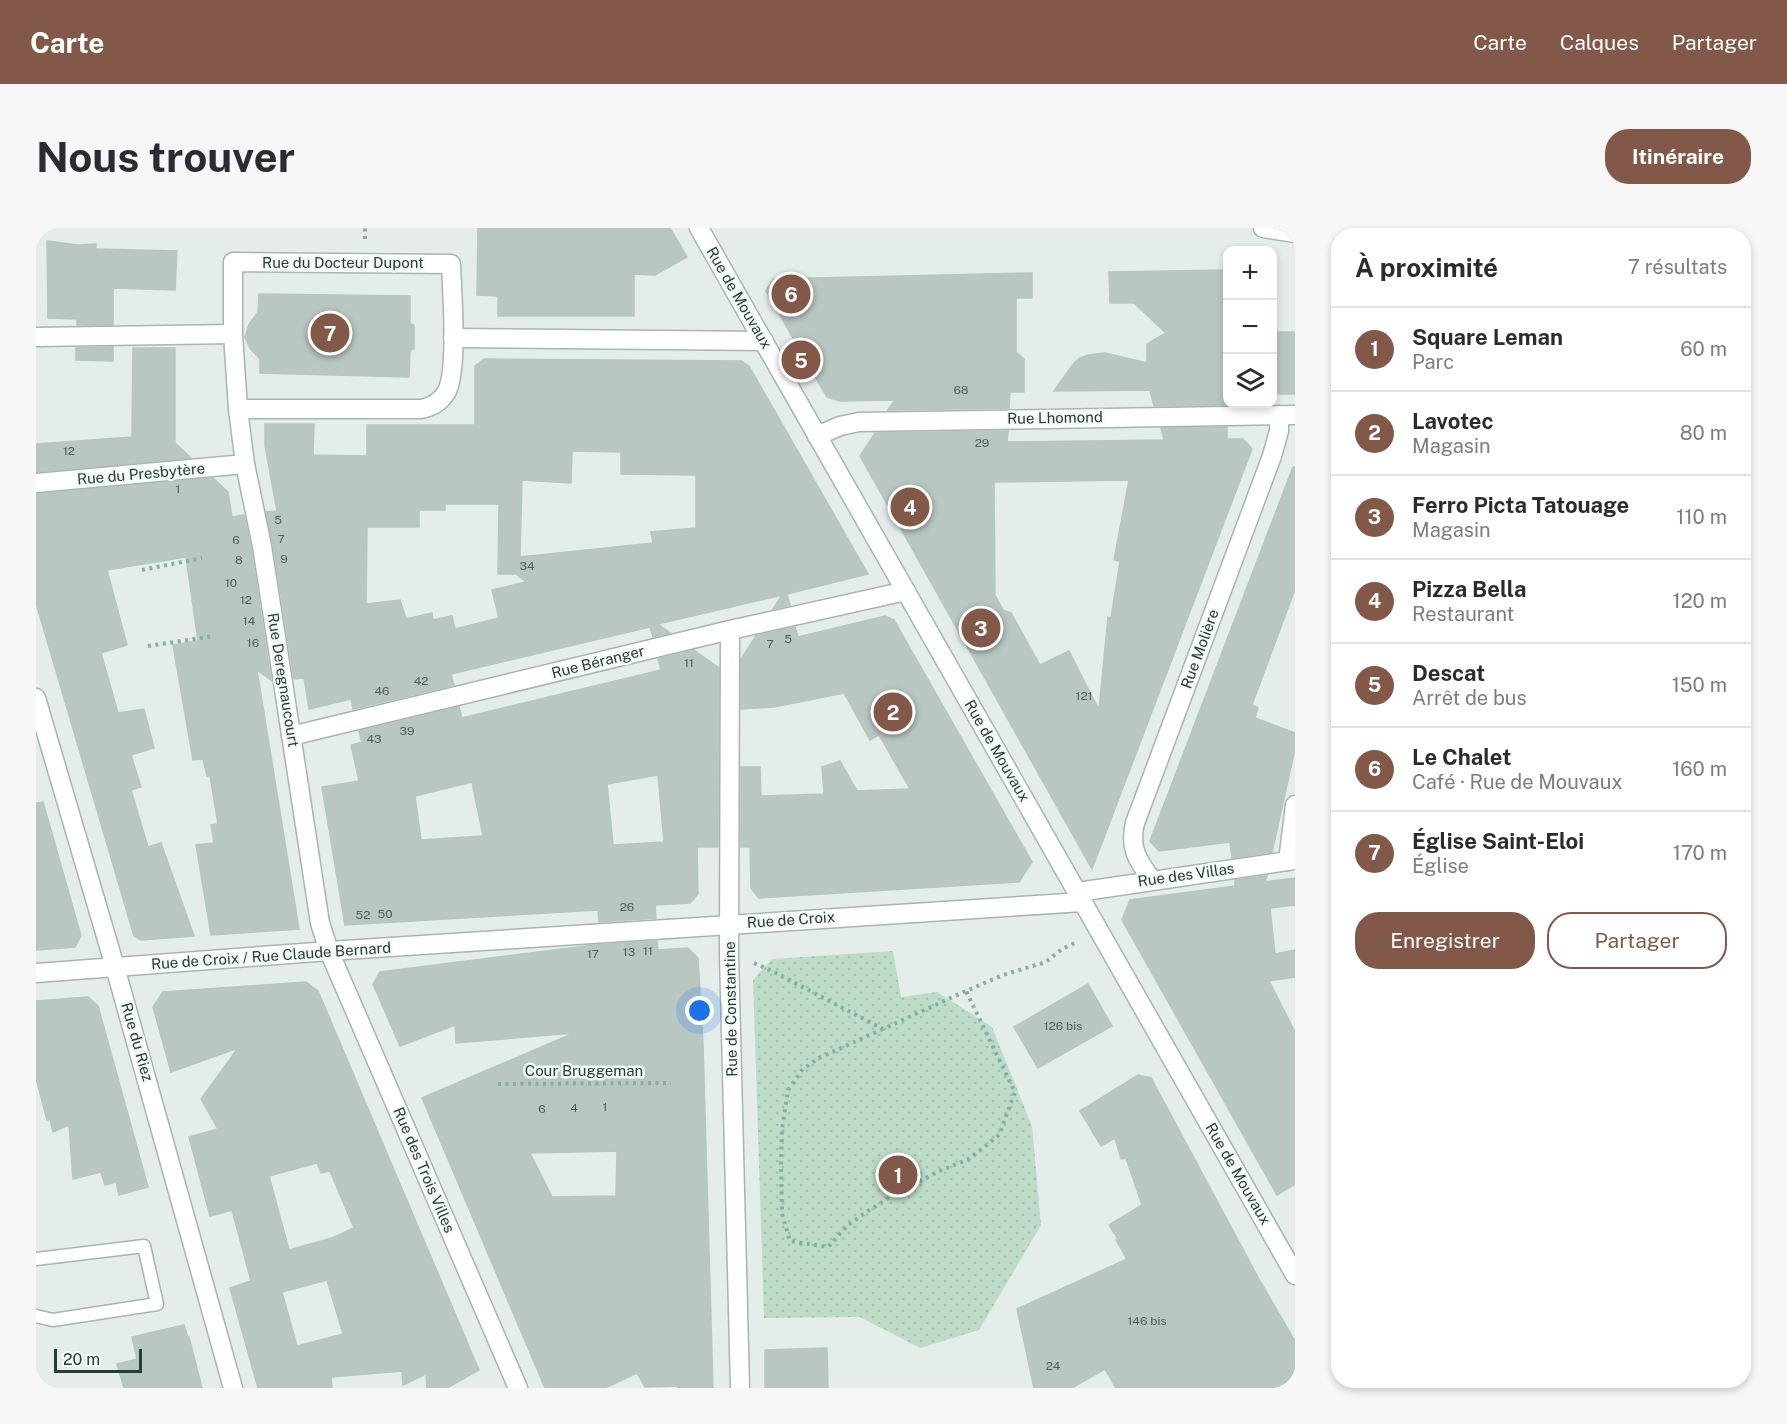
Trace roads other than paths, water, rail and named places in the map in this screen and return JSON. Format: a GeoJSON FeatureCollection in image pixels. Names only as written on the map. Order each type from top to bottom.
{"type":"FeatureCollection","features":[{"type":"Feature","properties":{"kind":"street","name":"Rue de Mouvaux"},"geometry":{"type":"LineString","coordinates":[[699,228],[1295,1275]]}},
{"type":"Feature","properties":{"kind":"street"},"geometry":{"type":"LineString","coordinates":[[1263,228],[1295,233]]}},
{"type":"Feature","properties":{"kind":"street","name":"Rue du Docteur Dupont"},"geometry":{"type":"LineString","coordinates":[[233,262],[451,264],[452,366],[448,389],[441,400],[432,407],[421,409],[238,409],[233,334],[233,262]]}},
{"type":"Feature","properties":{"kind":"street"},"geometry":{"type":"LineString","coordinates":[[36,337],[233,334]]}},
{"type":"Feature","properties":{"kind":"street"},"geometry":{"type":"LineString","coordinates":[[453,338],[764,341]]}},
{"type":"Feature","properties":{"kind":"street","name":"Rue Deregnaucourt"},"geometry":{"type":"LineString","coordinates":[[238,409],[245,464],[262,546],[320,923],[329,951]]}},
{"type":"Feature","properties":{"kind":"street","name":"Rue Lhomond"},"geometry":{"type":"LineString","coordinates":[[817,436],[840,426],[859,422],[1287,415]]}},
{"type":"Feature","properties":{"kind":"street","name":"Rue Molière"},"geometry":{"type":"LineString","coordinates":[[1152,880],[1142,867],[1133,848],[1132,834],[1135,822],[1272,456],[1279,431],[1287,415]]}},
{"type":"Feature","properties":{"kind":"street","name":"Rue du Presbytère"},"geometry":{"type":"LineString","coordinates":[[36,483],[245,464]]}},
{"type":"Feature","properties":{"kind":"street","name":"Rue Béranger"},"geometry":{"type":"LineString","coordinates":[[291,736],[730,630],[906,591]]}},
{"type":"Feature","properties":{"kind":"street","name":"Rue de Constantine"},"geometry":{"type":"LineString","coordinates":[[730,630],[729,954],[740,1388]]}},
{"type":"Feature","properties":{"kind":"street","name":"Rue du Riez"},"geometry":{"type":"LineString","coordinates":[[36,698],[116,967],[233,1388]]}},
{"type":"Feature","properties":{"kind":"street"},"geometry":{"type":"LineString","coordinates":[[1292,860],[1295,805]]}},
{"type":"Feature","properties":{"kind":"street","name":"Rue des Villas"},"geometry":{"type":"LineString","coordinates":[[1080,897],[1152,880],[1292,860]]}},
{"type":"Feature","properties":{"kind":"street","name":"Rue de Croix"},"geometry":{"type":"LineString","coordinates":[[426,945],[1080,897]]}},
{"type":"Feature","properties":{"kind":"street","name":"Rue de Croix / Rue Claude Bernard"},"geometry":{"type":"LineString","coordinates":[[36,973],[426,945]]}},
{"type":"Feature","properties":{"kind":"street","name":"Rue des Trois Villes"},"geometry":{"type":"LineString","coordinates":[[329,951],[518,1388]]}},
{"type":"Feature","properties":{"kind":"lane"},"geometry":{"type":"LineString","coordinates":[[36,1259],[144,1246],[157,1304],[53,1320],[36,1316]]}},
{"type":"Feature","properties":{"kind":"place","name":"Le Chalet"},"geometry":{"type":"Point","coordinates":[791,294]}},
{"type":"Feature","properties":{"kind":"place","name":"Église Saint-Eloi"},"geometry":{"type":"Point","coordinates":[330,333]}},
{"type":"Feature","properties":{"kind":"place","name":"Descat"},"geometry":{"type":"Point","coordinates":[801,360]}},
{"type":"Feature","properties":{"kind":"place","name":"Pizza Bella"},"geometry":{"type":"Point","coordinates":[910,507]}},
{"type":"Feature","properties":{"kind":"place","name":"Ferro Picta Tatouage"},"geometry":{"type":"Point","coordinates":[981,628]}},
{"type":"Feature","properties":{"kind":"place","name":"Lavotec"},"geometry":{"type":"Point","coordinates":[893,712]}},
{"type":"Feature","properties":{"kind":"place","name":"Square Leman"},"geometry":{"type":"Point","coordinates":[898,1175]}}]}
